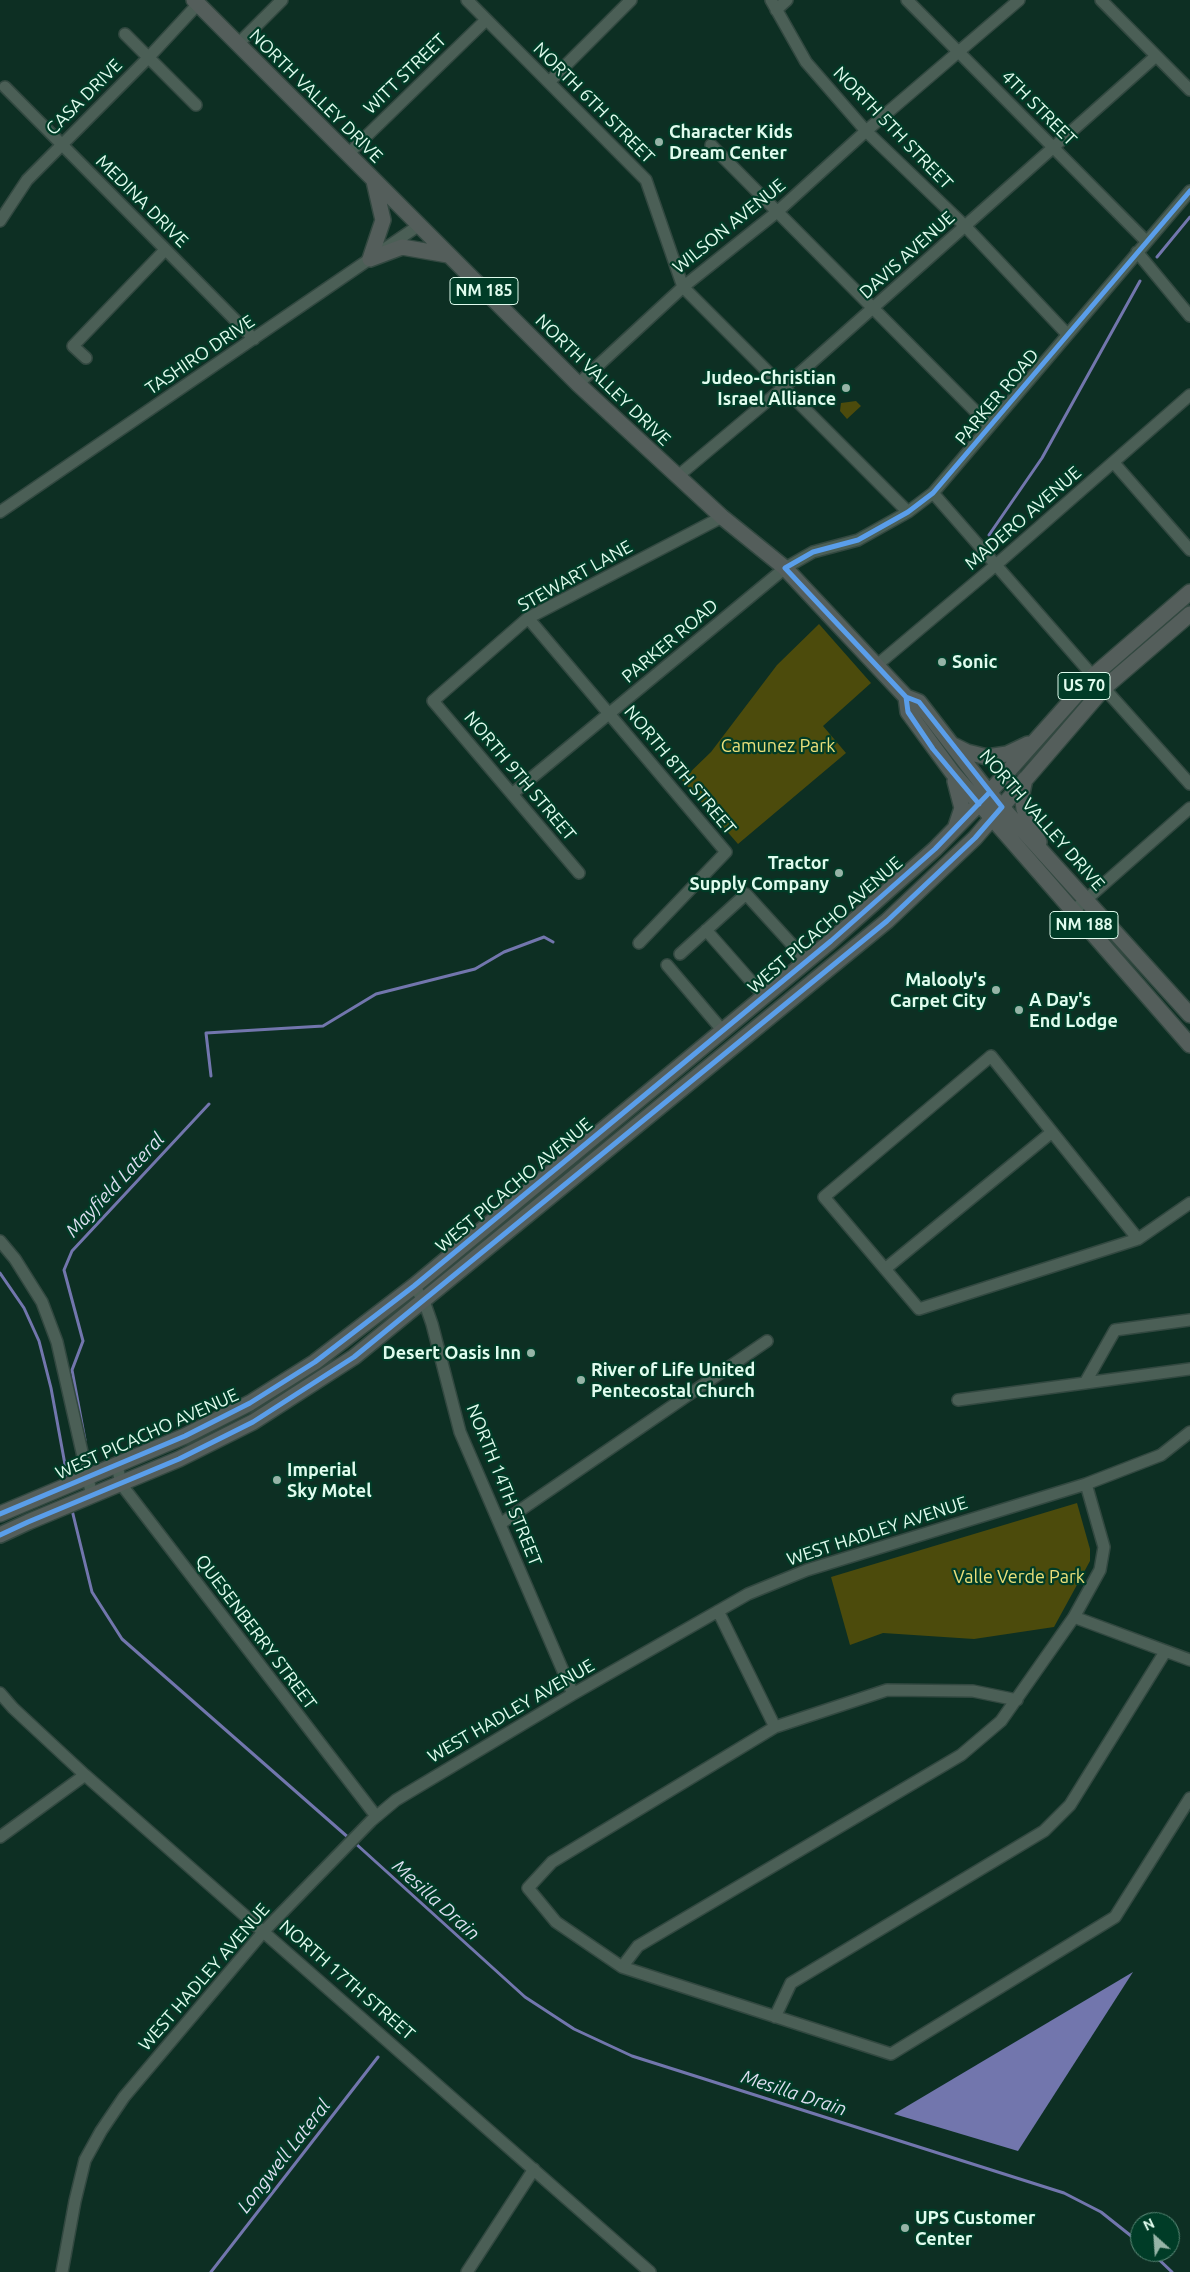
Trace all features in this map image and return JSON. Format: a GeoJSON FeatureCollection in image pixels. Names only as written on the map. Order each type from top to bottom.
{"type":"FeatureCollection","features":[{"type":"Feature","properties":{"kind":"main road","name":"NORTH VALLEY DRIVE"},"geometry":{"type":"LineString","coordinates":[[196,2],[578,384],[722,517],[785,568],[906,697],[919,702],[951,744],[984,799]]}},
{"type":"Feature","properties":{"kind":"main road"},"geometry":{"type":"LineString","coordinates":[[370,259],[382,220],[374,180]]}},
{"type":"Feature","properties":{"kind":"main road"},"geometry":{"type":"LineString","coordinates":[[370,259],[402,247],[448,255]]}},
{"type":"Feature","properties":{"kind":"main road","name":"WEST PICACHO AVENUE"},"geometry":{"type":"LineString","coordinates":[[0,1514],[185,1436],[250,1403],[315,1362],[414,1286],[807,961],[956,828],[1093,676],[1190,592]]}},
{"type":"Feature","properties":{"kind":"main road","name":"WEST PICACHO AVENUE"},"geometry":{"type":"LineString","coordinates":[[0,1536],[43,1516],[179,1460],[252,1422],[354,1357],[887,921],[974,838],[1104,688],[1190,614]]}},
{"type":"Feature","properties":{"kind":"main road","name":"NORTH VALLEY DRIVE"},"geometry":{"type":"LineString","coordinates":[[906,697],[908,712],[952,772],[1044,855],[1086,898],[1189,1013]]}},
{"type":"Feature","properties":{"kind":"main road"},"geometry":{"type":"LineString","coordinates":[[951,744],[967,752],[987,757],[1007,754],[1034,741]]}},
{"type":"Feature","properties":{"kind":"main road"},"geometry":{"type":"LineString","coordinates":[[952,772],[959,790],[962,808],[956,828]]}},
{"type":"Feature","properties":{"kind":"main road"},"geometry":{"type":"LineString","coordinates":[[1025,778],[1022,793],[1024,809],[1044,855]]}},
{"type":"Feature","properties":{"kind":"main road","name":"NORTH VALLEY DRIVE"},"geometry":{"type":"LineString","coordinates":[[997,813],[1013,842],[1072,912],[1190,1045]]}},
{"type":"Feature","properties":{"kind":"main road"},"geometry":{"type":"LineString","coordinates":[[974,838],[988,835],[1013,842]]}},
{"type":"Feature","properties":{"kind":"street"},"geometry":{"type":"LineString","coordinates":[[238,44],[282,0]]}},
{"type":"Feature","properties":{"kind":"street","name":"NORTH 6TH STREET"},"geometry":{"type":"LineString","coordinates":[[467,0],[646,180],[683,287],[908,512]]}},
{"type":"Feature","properties":{"kind":"street"},"geometry":{"type":"LineString","coordinates":[[476,9],[484,0]]}},
{"type":"Feature","properties":{"kind":"street"},"geometry":{"type":"LineString","coordinates":[[549,82],[631,0]]}},
{"type":"Feature","properties":{"kind":"street"},"geometry":{"type":"LineString","coordinates":[[774,5],[787,0]]}},
{"type":"Feature","properties":{"kind":"street","name":"4TH STREET"},"geometry":{"type":"LineString","coordinates":[[907,0],[1146,241]]}},
{"type":"Feature","properties":{"kind":"street","name":"WILSON AVENUE"},"geometry":{"type":"LineString","coordinates":[[578,384],[683,287],[777,212],[866,131],[1019,0]]}},
{"type":"Feature","properties":{"kind":"street"},"geometry":{"type":"LineString","coordinates":[[1101,0],[1190,90]]}},
{"type":"Feature","properties":{"kind":"street","name":"CASA DRIVE"},"geometry":{"type":"LineString","coordinates":[[0,221],[27,180],[148,58],[196,2]]}},
{"type":"Feature","properties":{"kind":"street","name":"NORTH 5TH STREET"},"geometry":{"type":"LineString","coordinates":[[774,5],[806,62],[866,131],[966,227],[1067,334]]}},
{"type":"Feature","properties":{"kind":"street","name":"WITT STREET"},"geometry":{"type":"LineString","coordinates":[[348,154],[486,20]]}},
{"type":"Feature","properties":{"kind":"street"},"geometry":{"type":"LineString","coordinates":[[125,34],[196,105]]}},
{"type":"Feature","properties":{"kind":"street","name":"DAVIS AVENUE"},"geometry":{"type":"LineString","coordinates":[[678,476],[874,308],[966,227],[1053,146],[1156,56]]}},
{"type":"Feature","properties":{"kind":"street","name":"MEDINA DRIVE"},"geometry":{"type":"LineString","coordinates":[[5,87],[254,339]]}},
{"type":"Feature","properties":{"kind":"street"},"geometry":{"type":"LineString","coordinates":[[711,145],[990,426]]}},
{"type":"Feature","properties":{"kind":"street","name":"PARKER ROAD"},"geometry":{"type":"LineString","coordinates":[[512,794],[785,568],[813,552],[858,540],[908,512],[933,493],[1190,191]]}},
{"type":"Feature","properties":{"kind":"street","name":"TASHIRO DRIVE"},"geometry":{"type":"LineString","coordinates":[[0,512],[418,226]]}},
{"type":"Feature","properties":{"kind":"street"},"geometry":{"type":"LineString","coordinates":[[86,358],[73,346],[165,250]]}},
{"type":"Feature","properties":{"kind":"street"},"geometry":{"type":"LineString","coordinates":[[1137,252],[1190,316]]}},
{"type":"Feature","properties":{"kind":"street","name":"MADERO AVENUE"},"geometry":{"type":"LineString","coordinates":[[877,665],[997,564],[1190,395]]}},
{"type":"Feature","properties":{"kind":"street"},"geometry":{"type":"LineString","coordinates":[[1114,463],[1190,550]]}},
{"type":"Feature","properties":{"kind":"street"},"geometry":{"type":"LineString","coordinates":[[933,493],[1093,676]]}},
{"type":"Feature","properties":{"kind":"street","name":"STEWART LANE"},"geometry":{"type":"LineString","coordinates":[[433,701],[528,618],[722,517]]}},
{"type":"Feature","properties":{"kind":"street","name":"NORTH 8TH STREET"},"geometry":{"type":"LineString","coordinates":[[528,618],[726,852],[639,943]]}},
{"type":"Feature","properties":{"kind":"street"},"geometry":{"type":"LineString","coordinates":[[1104,688],[1190,784]]}},
{"type":"Feature","properties":{"kind":"street","name":"NORTH 9TH STREET"},"geometry":{"type":"LineString","coordinates":[[433,701],[579,873]]}},
{"type":"Feature","properties":{"kind":"street"},"geometry":{"type":"LineString","coordinates":[[1072,912],[1190,808]]}},
{"type":"Feature","properties":{"kind":"street"},"geometry":{"type":"LineString","coordinates":[[680,954],[746,894],[807,961]]}},
{"type":"Feature","properties":{"kind":"street"},"geometry":{"type":"LineString","coordinates":[[706,930],[764,996]]}},
{"type":"Feature","properties":{"kind":"street"},"geometry":{"type":"LineString","coordinates":[[668,965],[723,1030]]}},
{"type":"Feature","properties":{"kind":"street"},"geometry":{"type":"LineString","coordinates":[[1174,1026],[1189,1013]]}},
{"type":"Feature","properties":{"kind":"street"},"geometry":{"type":"LineString","coordinates":[[1138,1239],[991,1056],[824,1198],[919,1309],[1138,1239],[1190,1203]]}},
{"type":"Feature","properties":{"kind":"street"},"geometry":{"type":"LineString","coordinates":[[885,1269],[1052,1132]]}},
{"type":"Feature","properties":{"kind":"street"},"geometry":{"type":"LineString","coordinates":[[0,1241],[15,1259],[42,1302],[57,1342],[92,1496]]}},
{"type":"Feature","properties":{"kind":"street","name":"NORTH 14TH STREET"},"geometry":{"type":"LineString","coordinates":[[414,1286],[424,1301],[460,1432],[573,1694]]}},
{"type":"Feature","properties":{"kind":"street"},"geometry":{"type":"LineString","coordinates":[[1086,1383],[1115,1330],[1190,1320]]}},
{"type":"Feature","properties":{"kind":"street"},"geometry":{"type":"LineString","coordinates":[[500,1524],[767,1341]]}},
{"type":"Feature","properties":{"kind":"street"},"geometry":{"type":"LineString","coordinates":[[958,1400],[1190,1368]]}},
{"type":"Feature","properties":{"kind":"street","name":"WEST HADLEY AVENUE"},"geometry":{"type":"LineString","coordinates":[[62,2272],[75,2200],[85,2160],[101,2131],[124,2097],[264,1931],[351,1840],[376,1816],[405,1794],[573,1694],[748,1594],[807,1570],[1086,1484],[1162,1456],[1190,1432]]}},
{"type":"Feature","properties":{"kind":"street","name":"QUESENBERRY STREET"},"geometry":{"type":"LineString","coordinates":[[117,1465],[121,1484],[376,1816]]}},
{"type":"Feature","properties":{"kind":"street"},"geometry":{"type":"LineString","coordinates":[[622,1967],[638,1946],[961,1755],[1001,1721],[1074,1617],[1100,1570],[1104,1547],[1086,1484]]}},
{"type":"Feature","properties":{"kind":"street"},"geometry":{"type":"LineString","coordinates":[[718,1611],[775,1727]]}},
{"type":"Feature","properties":{"kind":"street"},"geometry":{"type":"LineString","coordinates":[[1074,1617],[1190,1660]]}},
{"type":"Feature","properties":{"kind":"street"},"geometry":{"type":"LineString","coordinates":[[774,2017],[791,1983],[1044,1831],[1070,1805],[1165,1652]]}},
{"type":"Feature","properties":{"kind":"street"},"geometry":{"type":"LineString","coordinates":[[1017,1700],[973,1691],[887,1690],[775,1727],[552,1862],[528,1888],[556,1922],[622,1967],[892,2054],[1115,1917],[1190,1798]]}},
{"type":"Feature","properties":{"kind":"street","name":"NORTH 17TH STREET"},"geometry":{"type":"LineString","coordinates":[[0,1693],[13,1708],[85,1775],[650,2272]]}},
{"type":"Feature","properties":{"kind":"street"},"geometry":{"type":"LineString","coordinates":[[0,1837],[85,1775]]}},
{"type":"Feature","properties":{"kind":"street"},"geometry":{"type":"LineString","coordinates":[[467,2272],[534,2169]]}},
{"type":"Feature","properties":{"kind":"green space"},"geometry":{"type":"Polygon","coordinates":[[[856,401],[861,406],[847,419],[840,411],[841,403],[856,401]]]}},
{"type":"Feature","properties":{"kind":"green space","name":"Camunez Park"},"geometry":{"type":"Polygon","coordinates":[[[819,624],[871,683],[823,726],[846,753],[738,844],[682,780],[711,752],[777,665],[819,624]]]}},
{"type":"Feature","properties":{"kind":"green space","name":"Valle Verde Park"},"geometry":{"type":"Polygon","coordinates":[[[1077,1503],[1090,1549],[1090,1561],[1054,1627],[974,1639],[883,1633],[850,1645],[831,1577],[1077,1503]]]}},
{"type":"Feature","properties":{"kind":"water"},"geometry":{"type":"Polygon","coordinates":[[[1133,1972],[1018,2151],[894,2114],[1133,1972]]]}},
{"type":"Feature","properties":{"kind":"waterway"},"geometry":{"type":"LineString","coordinates":[[1157,257],[1190,217]]}},
{"type":"Feature","properties":{"kind":"waterway"},"geometry":{"type":"LineString","coordinates":[[989,535],[1042,458],[1140,281]]}},
{"type":"Feature","properties":{"kind":"waterway","name":"Mayfield Lateral"},"geometry":{"type":"LineString","coordinates":[[211,1076],[206,1033],[323,1026],[376,994],[475,969],[504,952],[544,937],[553,942]]}},
{"type":"Feature","properties":{"kind":"waterway","name":"Mayfield Lateral"},"geometry":{"type":"LineString","coordinates":[[85,1440],[72,1370],[83,1341],[64,1270],[72,1251],[209,1104]]}},
{"type":"Feature","properties":{"kind":"waterway","name":"Mesilla Drain"},"geometry":{"type":"LineString","coordinates":[[0,1273],[24,1308],[39,1341],[51,1388],[68,1481]]}},
{"type":"Feature","properties":{"kind":"waterway","name":"Mesilla Drain"},"geometry":{"type":"LineString","coordinates":[[72,1510],[92,1592],[122,1639],[350,1839]]}},
{"type":"Feature","properties":{"kind":"waterway","name":"Mesilla Drain"},"geometry":{"type":"LineString","coordinates":[[355,1843],[525,1997],[574,2029],[632,2056],[1064,2193],[1101,2212],[1130,2235]]}},
{"type":"Feature","properties":{"kind":"waterway","name":"Longwell Lateral"},"geometry":{"type":"LineString","coordinates":[[211,2272],[378,2057]]}},
{"type":"Feature","properties":{"kind":"waterway","name":"Mesilla Drain"},"geometry":{"type":"LineString","coordinates":[[1162,2262],[1172,2272]]}},
{"type":"Feature","properties":{"kind":"cycle path"},"geometry":{"type":"LineString","coordinates":[[0,1535],[179,1459],[253,1422],[354,1357],[887,921],[975,838],[1002,807],[919,702],[906,697],[785,568],[813,552],[858,540],[908,512],[933,493],[1190,191]]}},
{"type":"Feature","properties":{"kind":"cycle path"},"geometry":{"type":"LineString","coordinates":[[906,697],[908,712],[933,749],[979,804]]}},
{"type":"Feature","properties":{"kind":"cycle path"},"geometry":{"type":"LineString","coordinates":[[0,1514],[185,1436],[250,1403],[315,1362],[414,1286],[831,941],[935,849],[989,793]]}},
{"type":"Feature","properties":{"kind":"place","name":"Character Kids Dream Center"},"geometry":{"type":"Point","coordinates":[659,142]}},
{"type":"Feature","properties":{"kind":"place","name":"Judeo-Christian Israel Alliance"},"geometry":{"type":"Point","coordinates":[846,388]}},
{"type":"Feature","properties":{"kind":"place","name":"Sonic"},"geometry":{"type":"Point","coordinates":[942,662]}},
{"type":"Feature","properties":{"kind":"place","name":"Tractor Supply Company"},"geometry":{"type":"Point","coordinates":[839,873]}},
{"type":"Feature","properties":{"kind":"place","name":"Malooly's Carpet City"},"geometry":{"type":"Point","coordinates":[996,990]}},
{"type":"Feature","properties":{"kind":"place","name":"A Day's End Lodge"},"geometry":{"type":"Point","coordinates":[1019,1010]}},
{"type":"Feature","properties":{"kind":"place","name":"Desert Oasis Inn"},"geometry":{"type":"Point","coordinates":[531,1353]}},
{"type":"Feature","properties":{"kind":"place","name":"River of Life United Pentecostal Church"},"geometry":{"type":"Point","coordinates":[581,1380]}},
{"type":"Feature","properties":{"kind":"place","name":"Imperial Sky Motel"},"geometry":{"type":"Point","coordinates":[277,1480]}},
{"type":"Feature","properties":{"kind":"place","name":"UPS Customer Center"},"geometry":{"type":"Point","coordinates":[905,2228]}}]}
